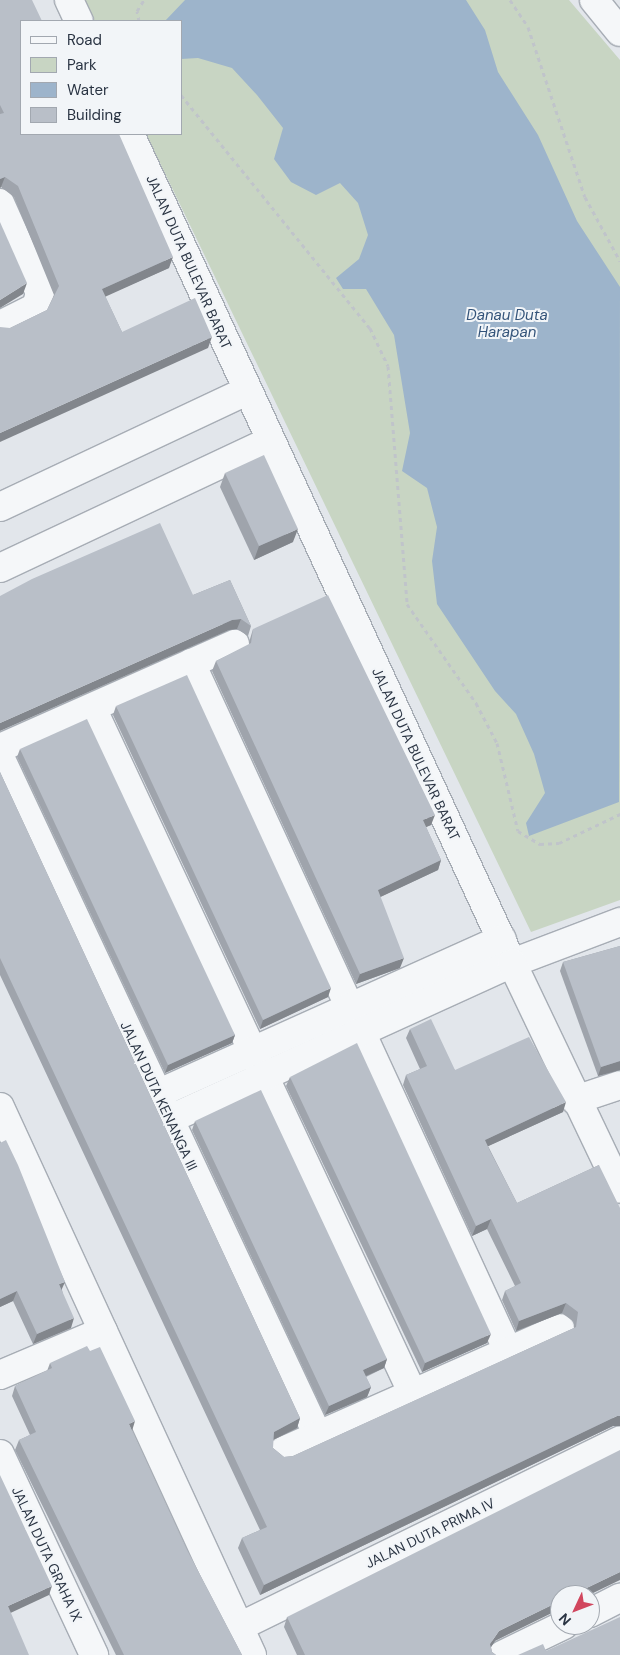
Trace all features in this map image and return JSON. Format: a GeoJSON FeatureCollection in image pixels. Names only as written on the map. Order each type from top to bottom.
{"type":"FeatureCollection","features":[{"type":"Feature","properties":{"kind":"street"},"geometry":{"type":"LineString","coordinates":[[69,0],[79,20]]}},
{"type":"Feature","properties":{"kind":"street"},"geometry":{"type":"LineString","coordinates":[[594,0],[620,32]]}},
{"type":"Feature","properties":{"kind":"street","name":"JALAN DUTA BULEVAR BARAT"},"geometry":{"type":"LineString","coordinates":[[130,135],[270,442],[575,1100],[620,1189]]}},
{"type":"Feature","properties":{"kind":"street"},"geometry":{"type":"LineString","coordinates":[[0,203],[40,293],[36,307],[0,326]]}},
{"type":"Feature","properties":{"kind":"street"},"geometry":{"type":"LineString","coordinates":[[0,507],[247,391]]}},
{"type":"Feature","properties":{"kind":"street"},"geometry":{"type":"LineString","coordinates":[[0,568],[270,442]]}},
{"type":"Feature","properties":{"kind":"street"},"geometry":{"type":"LineString","coordinates":[[0,748],[93,710],[235,644]]}},
{"type":"Feature","properties":{"kind":"street"},"geometry":{"type":"LineString","coordinates":[[190,664],[351,1007],[508,1351]]}},
{"type":"Feature","properties":{"kind":"street"},"geometry":{"type":"LineString","coordinates":[[93,710],[412,1392]]}},
{"type":"Feature","properties":{"kind":"street","name":"JALAN DUTA KENANGA III"},"geometry":{"type":"LineString","coordinates":[[0,757],[318,1436]]}},
{"type":"Feature","properties":{"kind":"street"},"geometry":{"type":"LineString","coordinates":[[157,1094],[351,1007],[507,951],[620,922]]}},
{"type":"Feature","properties":{"kind":"street"},"geometry":{"type":"LineString","coordinates":[[170,1119],[362,1031],[507,951]]}},
{"type":"Feature","properties":{"kind":"street"},"geometry":{"type":"LineString","coordinates":[[575,1100],[620,1085]]}},
{"type":"Feature","properties":{"kind":"street"},"geometry":{"type":"LineString","coordinates":[[0,1108],[252,1655]]}},
{"type":"Feature","properties":{"kind":"street"},"geometry":{"type":"LineString","coordinates":[[283,1451],[412,1392],[560,1328]]}},
{"type":"Feature","properties":{"kind":"street"},"geometry":{"type":"LineString","coordinates":[[0,1375],[103,1331]]}},
{"type":"Feature","properties":{"kind":"street","name":"JALAN DUTA PRIMA IV"},"geometry":{"type":"LineString","coordinates":[[240,1627],[620,1440]]}},
{"type":"Feature","properties":{"kind":"street","name":"JALAN DUTA GRAHA IX"},"geometry":{"type":"LineString","coordinates":[[0,1454],[94,1655]]}},
{"type":"Feature","properties":{"kind":"street"},"geometry":{"type":"LineString","coordinates":[[600,1608],[620,1598]]}},
{"type":"Feature","properties":{"kind":"street"},"geometry":{"type":"LineString","coordinates":[[502,1655],[550,1632]]}},
{"type":"Feature","properties":{"kind":"path"},"geometry":{"type":"LineString","coordinates":[[139,20],[137,11],[144,0]]}},
{"type":"Feature","properties":{"kind":"path"},"geometry":{"type":"LineString","coordinates":[[510,0],[528,27],[585,197],[620,261]]}},
{"type":"Feature","properties":{"kind":"path"},"geometry":{"type":"LineString","coordinates":[[182,96],[370,328],[388,366],[407,604],[476,703],[497,743],[518,831],[540,844],[559,843],[620,814]]}},
{"type":"Feature","properties":{"kind":"green space"},"geometry":{"type":"Polygon","coordinates":[[[81,0],[569,0],[620,60],[620,900],[531,932],[146,135],[182,135],[182,20],[91,20],[81,0]]]}},
{"type":"Feature","properties":{"kind":"water","name":"Danau Duta Harapan"},"geometry":{"type":"Polygon","coordinates":[[[185,0],[466,0],[485,30],[498,72],[538,135],[577,221],[620,287],[619,802],[529,836],[526,823],[545,793],[534,754],[516,714],[495,691],[437,604],[432,561],[437,527],[427,488],[402,471],[410,433],[394,335],[366,289],[343,289],[336,278],[359,259],[368,235],[358,203],[340,183],[316,195],[291,182],[274,159],[283,128],[257,95],[232,68],[198,58],[182,59],[182,20],[166,20],[185,0]]]}},
{"type":"Feature","properties":{"kind":"building"},"geometry":{"type":"Polygon","coordinates":[[[0,0],[32,0],[42,20],[20,20],[20,135],[119,135],[173,257],[102,289],[122,332],[195,298],[212,337],[0,433],[0,327],[10,328],[47,310],[59,286],[18,186],[5,177],[0,179],[0,114],[4,113],[0,105],[0,0]]]}},
{"type":"Feature","properties":{"kind":"building"},"geometry":{"type":"Polygon","coordinates":[[[0,222],[27,283],[0,300],[0,222]]]}},
{"type":"Feature","properties":{"kind":"building"},"geometry":{"type":"Polygon","coordinates":[[[264,455],[298,529],[259,546],[225,473],[264,455]]]}},
{"type":"Feature","properties":{"kind":"building"},"geometry":{"type":"Polygon","coordinates":[[[160,523],[193,595],[230,580],[251,626],[241,619],[232,620],[0,723],[0,596],[32,579],[160,523]]]}},
{"type":"Feature","properties":{"kind":"building"},"geometry":{"type":"Polygon","coordinates":[[[328,595],[435,815],[423,820],[441,860],[378,890],[404,958],[360,974],[216,661],[251,643],[253,629],[328,595]]]}},
{"type":"Feature","properties":{"kind":"building"},"geometry":{"type":"Polygon","coordinates":[[[187,675],[331,988],[263,1020],[116,706],[187,675]]]}},
{"type":"Feature","properties":{"kind":"building"},"geometry":{"type":"Polygon","coordinates":[[[87,719],[235,1035],[168,1065],[20,749],[87,719]]]}},
{"type":"Feature","properties":{"kind":"building"},"geometry":{"type":"Polygon","coordinates":[[[0,772],[300,1418],[274,1432],[273,1448],[284,1457],[293,1456],[576,1327],[578,1312],[566,1303],[519,1321],[505,1291],[521,1283],[491,1219],[476,1226],[406,1075],[427,1066],[410,1029],[431,1019],[455,1070],[529,1037],[566,1102],[485,1140],[517,1203],[599,1165],[620,1208],[620,1416],[264,1585],[242,1538],[267,1527],[0,958],[0,772]]]}},
{"type":"Feature","properties":{"kind":"building"},"geometry":{"type":"Polygon","coordinates":[[[620,946],[620,1061],[601,1067],[563,962],[620,946]]]}},
{"type":"Feature","properties":{"kind":"building"},"geometry":{"type":"Polygon","coordinates":[[[357,1043],[491,1334],[425,1363],[290,1077],[357,1043]]]}},
{"type":"Feature","properties":{"kind":"building"},"geometry":{"type":"Polygon","coordinates":[[[261,1090],[387,1359],[363,1370],[371,1387],[329,1406],[195,1121],[261,1090]]]}},
{"type":"Feature","properties":{"kind":"building"},"geometry":{"type":"Polygon","coordinates":[[[6,1140],[65,1282],[59,1284],[74,1318],[37,1334],[17,1291],[0,1299],[0,1143],[6,1140]]]}},
{"type":"Feature","properties":{"kind":"building"},"geometry":{"type":"Polygon","coordinates":[[[87,1346],[90,1351],[100,1347],[135,1421],[129,1424],[185,1546],[242,1655],[124,1655],[19,1440],[36,1432],[15,1386],[52,1368],[50,1363],[87,1346]]]}},
{"type":"Feature","properties":{"kind":"building"},"geometry":{"type":"Polygon","coordinates":[[[620,1450],[620,1572],[593,1585],[550,1585],[550,1606],[499,1631],[490,1644],[492,1652],[496,1655],[305,1655],[287,1617],[620,1450]]]}},
{"type":"Feature","properties":{"kind":"building"},"geometry":{"type":"Polygon","coordinates":[[[0,1475],[52,1586],[8,1606],[29,1655],[0,1655],[0,1475]]]}},
{"type":"Feature","properties":{"kind":"building"},"geometry":{"type":"Polygon","coordinates":[[[620,1617],[620,1655],[518,1655],[543,1644],[546,1651],[581,1635],[600,1635],[600,1626],[620,1617]]]}}]}
